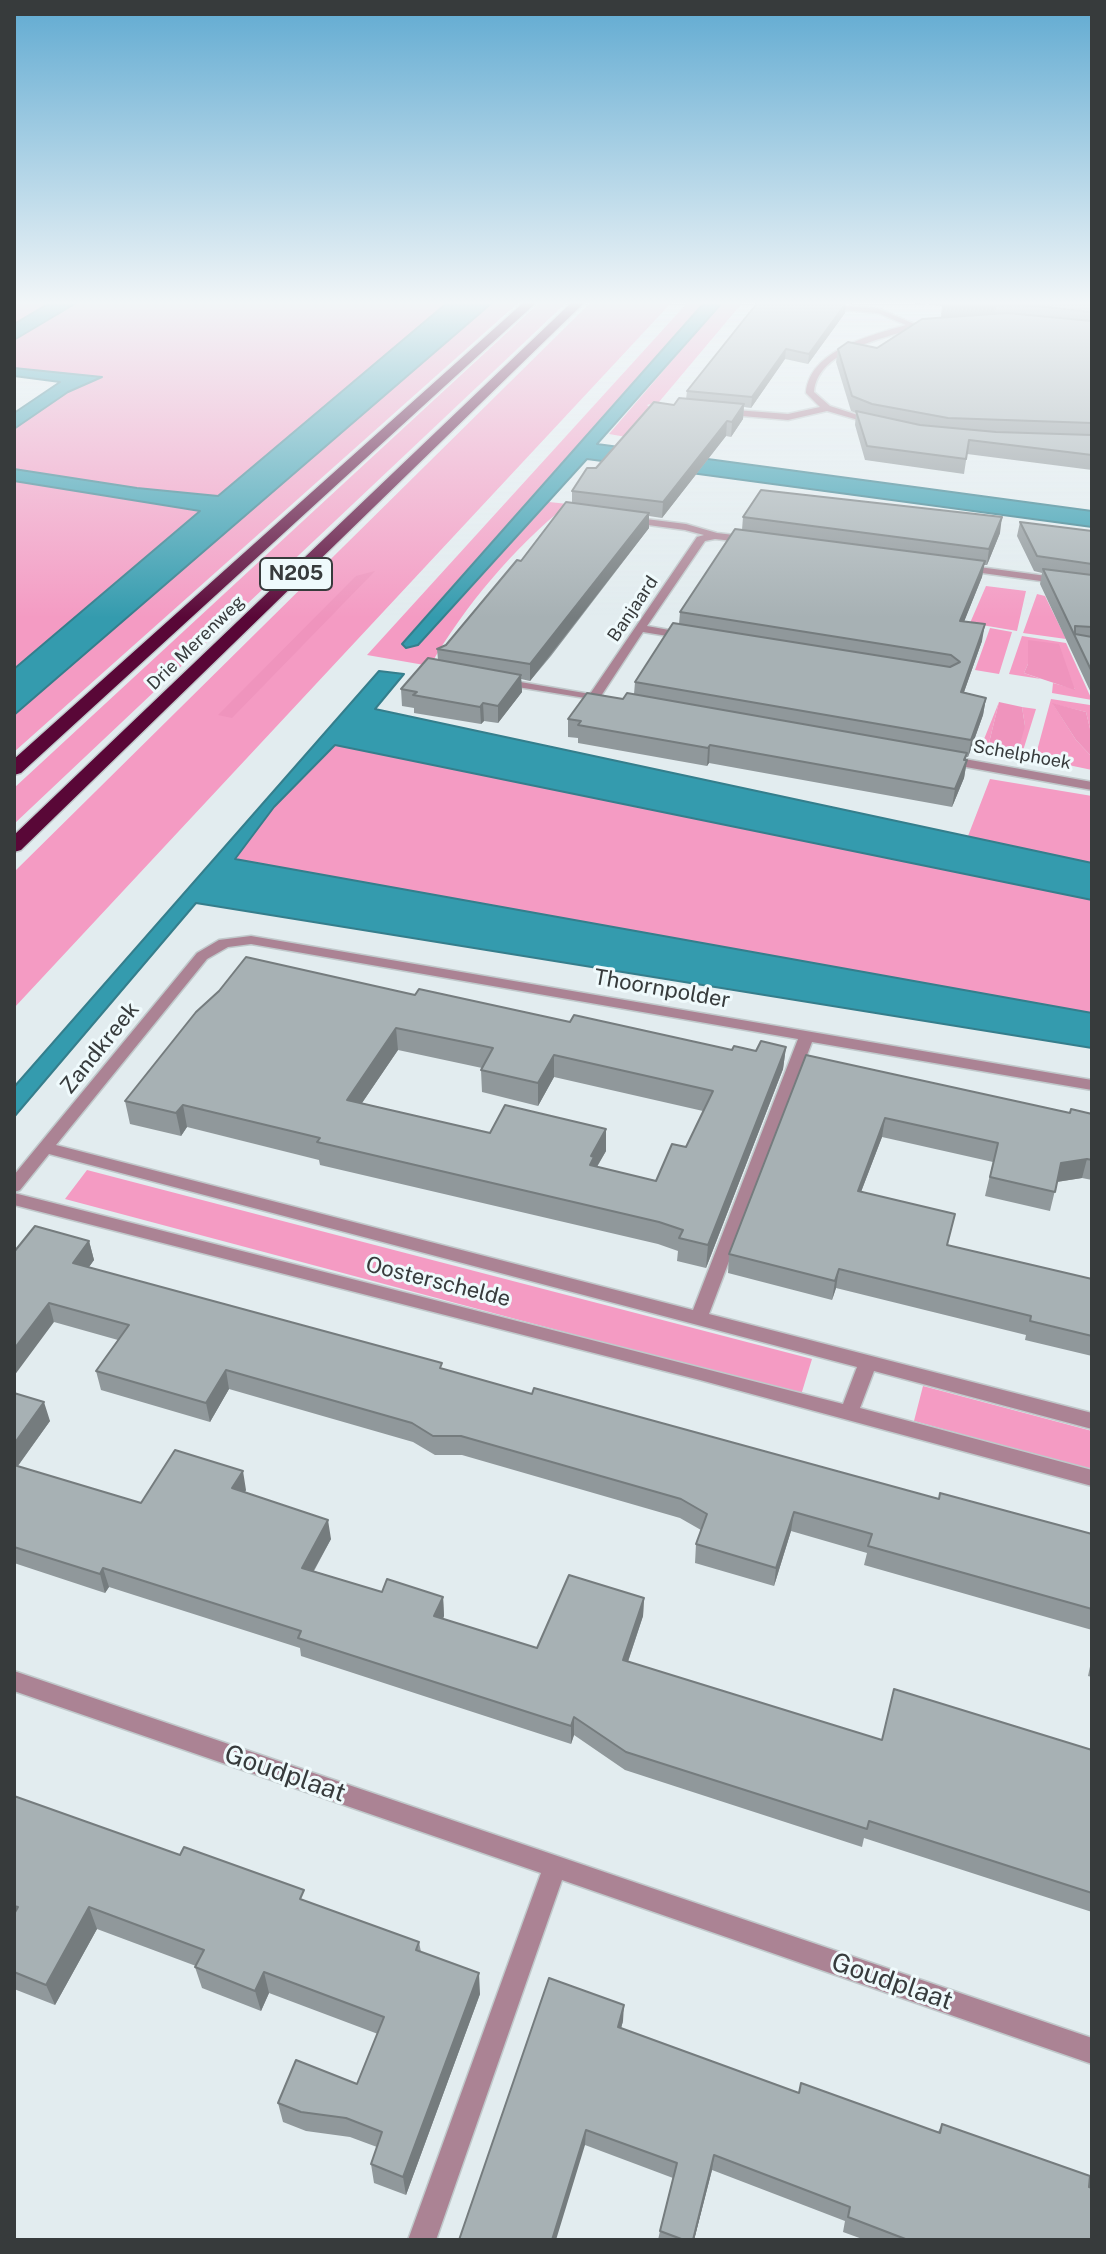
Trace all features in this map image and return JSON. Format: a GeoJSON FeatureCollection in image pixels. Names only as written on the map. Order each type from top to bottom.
{"type":"FeatureCollection","features":[{"type":"Feature","properties":{"kind":"highway","name":"Drie Merenweg"},"geometry":{"type":"LineString","coordinates":[[14,769],[415,407]]}},
{"type":"Feature","properties":{"kind":"highway","name":"Drie Merenweg"},"geometry":{"type":"LineString","coordinates":[[14,846],[470,407]]}},
{"type":"Feature","properties":{"kind":"street"},"geometry":{"type":"LineString","coordinates":[[704,410],[788,417],[827,408],[883,425]]}},
{"type":"Feature","properties":{"kind":"street"},"geometry":{"type":"LineString","coordinates":[[612,518],[686,527],[715,536],[761,542]]}},
{"type":"Feature","properties":{"kind":"street","name":"Banjaard"},"geometry":{"type":"LineString","coordinates":[[593,698],[701,539],[715,536]]}},
{"type":"Feature","properties":{"kind":"street"},"geometry":{"type":"LineString","coordinates":[[946,566],[1092,585]]}},
{"type":"Feature","properties":{"kind":"street"},"geometry":{"type":"LineString","coordinates":[[642,629],[703,639]]}},
{"type":"Feature","properties":{"kind":"street"},"geometry":{"type":"LineString","coordinates":[[491,680],[625,703]]}},
{"type":"Feature","properties":{"kind":"street","name":"Schelphoek"},"geometry":{"type":"LineString","coordinates":[[939,758],[1092,786]]}},
{"type":"Feature","properties":{"kind":"street","name":"Thoornpolder"},"geometry":{"type":"LineString","coordinates":[[224,943],[251,940],[1092,1085]]}},
{"type":"Feature","properties":{"kind":"street","name":"Zandkreek"},"geometry":{"type":"LineString","coordinates":[[14,1186],[202,956],[224,943]]}},
{"type":"Feature","properties":{"kind":"street"},"geometry":{"type":"LineString","coordinates":[[698,1319],[807,1036]]}},
{"type":"Feature","properties":{"kind":"street","name":"Oosterschelde"},"geometry":{"type":"LineString","coordinates":[[47,1148],[1092,1421]]}},
{"type":"Feature","properties":{"kind":"street","name":"Oosterschelde"},"geometry":{"type":"LineString","coordinates":[[14,1199],[1092,1478]]}},
{"type":"Feature","properties":{"kind":"street"},"geometry":{"type":"LineString","coordinates":[[849,1413],[868,1363]]}},
{"type":"Feature","properties":{"kind":"street","name":"Goudplaat"},"geometry":{"type":"LineString","coordinates":[[14,1681],[1092,2051]]}},
{"type":"Feature","properties":{"kind":"street"},"geometry":{"type":"LineString","coordinates":[[422,2240],[555,1867]]}},
{"type":"Feature","properties":{"kind":"shaded area"},"geometry":{"type":"Polygon","coordinates":[[[23,407],[401,407],[14,752],[14,413],[23,407]]]}},
{"type":"Feature","properties":{"kind":"shaded area"},"geometry":{"type":"Polygon","coordinates":[[[426,407],[456,407],[14,824],[14,788],[426,407]]]}},
{"type":"Feature","properties":{"kind":"shaded area"},"geometry":{"type":"Polygon","coordinates":[[[485,407],[574,407],[14,1008],[14,872],[485,407]]]}},
{"type":"Feature","properties":{"kind":"shaded area"},"geometry":{"type":"Polygon","coordinates":[[[592,407],[611,407],[402,643],[419,645],[549,502],[568,504],[529,539],[492,579],[459,621],[430,666],[367,655],[592,407]]]}},
{"type":"Feature","properties":{"kind":"shaded area"},"geometry":{"type":"Polygon","coordinates":[[[632,407],[651,408],[626,437],[609,434],[632,407]]]}},
{"type":"Feature","properties":{"kind":"shaded area"},"geometry":{"type":"Polygon","coordinates":[[[375,571],[232,718],[218,715],[356,576],[375,571]]]}},
{"type":"Feature","properties":{"kind":"shaded area"},"geometry":{"type":"Polygon","coordinates":[[[986,586],[1026,591],[1017,631],[970,623],[986,586]]]}},
{"type":"Feature","properties":{"kind":"shaded area"},"geometry":{"type":"Polygon","coordinates":[[[1037,594],[1045,596],[1066,639],[1023,633],[1037,594]]]}},
{"type":"Feature","properties":{"kind":"shaded area"},"geometry":{"type":"Polygon","coordinates":[[[990,628],[1012,632],[999,674],[975,670],[990,628]]]}},
{"type":"Feature","properties":{"kind":"shaded area"},"geometry":{"type":"Polygon","coordinates":[[[1022,636],[1066,643],[1092,700],[1052,693],[1053,683],[1075,689],[1028,640],[1028,664],[1024,673],[1041,679],[1009,674],[1022,636]]]}},
{"type":"Feature","properties":{"kind":"shaded area"},"geometry":{"type":"Polygon","coordinates":[[[1028,640],[1059,644],[1075,690],[1024,673],[1028,664],[1028,640]]]}},
{"type":"Feature","properties":{"kind":"shaded area"},"geometry":{"type":"Polygon","coordinates":[[[1051,699],[1090,705],[1092,737],[1086,712],[1053,704],[1076,740],[1092,757],[1092,770],[1035,758],[1051,699]]]}},
{"type":"Feature","properties":{"kind":"shaded area"},"geometry":{"type":"Polygon","coordinates":[[[999,702],[988,747],[1025,726],[1022,707],[1036,709],[1021,757],[980,749],[999,702]]]}},
{"type":"Feature","properties":{"kind":"shaded area"},"geometry":{"type":"Polygon","coordinates":[[[999,702],[1022,707],[1025,726],[1018,751],[988,747],[999,702]]]}},
{"type":"Feature","properties":{"kind":"shaded area"},"geometry":{"type":"Polygon","coordinates":[[[1052,703],[1086,712],[1092,737],[1092,757],[1076,740],[1052,703]]]}},
{"type":"Feature","properties":{"kind":"shaded area"},"geometry":{"type":"Polygon","coordinates":[[[335,745],[1092,900],[1092,1013],[234,859],[274,807],[335,745]]]}},
{"type":"Feature","properties":{"kind":"shaded area"},"geometry":{"type":"Polygon","coordinates":[[[990,779],[1092,796],[1092,863],[968,836],[990,779]]]}},
{"type":"Feature","properties":{"kind":"shaded area"},"geometry":{"type":"Polygon","coordinates":[[[87,1170],[812,1359],[801,1395],[65,1199],[87,1170]]]}},
{"type":"Feature","properties":{"kind":"shaded area"},"geometry":{"type":"Polygon","coordinates":[[[923,1386],[1092,1431],[1092,1470],[914,1421],[923,1386]]]}},
{"type":"Feature","properties":{"kind":"water"},"geometry":{"type":"Polygon","coordinates":[[[23,407],[46,407],[14,429],[14,413],[23,407]]]}},
{"type":"Feature","properties":{"kind":"water"},"geometry":{"type":"Polygon","coordinates":[[[323,407],[371,407],[14,715],[14,669],[200,511],[14,481],[14,469],[137,488],[218,496],[323,407]]]}},
{"type":"Feature","properties":{"kind":"water"},"geometry":{"type":"Polygon","coordinates":[[[612,407],[630,407],[597,444],[1092,511],[1092,527],[587,459],[418,645],[406,648],[402,644],[612,407]]]}},
{"type":"Feature","properties":{"kind":"water"},"geometry":{"type":"Polygon","coordinates":[[[379,671],[404,674],[375,709],[1092,863],[1092,900],[335,745],[274,807],[235,859],[1092,1013],[1092,1048],[196,903],[14,1117],[14,1087],[379,671]]]}},
{"type":"Feature","properties":{"kind":"building"},"geometry":{"type":"Polygon","coordinates":[[[649,407],[742,407],[732,422],[727,421],[663,502],[572,491],[587,468],[596,468],[649,407]]]}},
{"type":"Feature","properties":{"kind":"building"},"geometry":{"type":"Polygon","coordinates":[[[889,407],[1092,407],[1092,423],[948,418],[889,407]]]}},
{"type":"Feature","properties":{"kind":"building"},"geometry":{"type":"Polygon","coordinates":[[[856,411],[920,425],[996,432],[1092,435],[1092,455],[969,440],[966,459],[867,446],[856,411]]]}},
{"type":"Feature","properties":{"kind":"building"},"geometry":{"type":"Polygon","coordinates":[[[761,490],[1002,517],[989,549],[743,517],[761,490]]]}},
{"type":"Feature","properties":{"kind":"building"},"geometry":{"type":"Polygon","coordinates":[[[566,502],[649,513],[530,664],[437,649],[446,645],[517,560],[521,561],[566,502]]]}},
{"type":"Feature","properties":{"kind":"building"},"geometry":{"type":"Polygon","coordinates":[[[1020,522],[1092,531],[1092,564],[1037,556],[1020,522]]]}},
{"type":"Feature","properties":{"kind":"building"},"geometry":{"type":"Polygon","coordinates":[[[735,529],[985,561],[960,621],[985,624],[961,692],[986,698],[971,740],[635,682],[673,623],[950,667],[960,662],[951,655],[680,612],[735,529]]]}},
{"type":"Feature","properties":{"kind":"building"},"geometry":{"type":"Polygon","coordinates":[[[1043,569],[1092,575],[1092,627],[1075,626],[1075,634],[1092,637],[1092,672],[1043,569]]]}},
{"type":"Feature","properties":{"kind":"building"},"geometry":{"type":"Polygon","coordinates":[[[428,658],[521,675],[498,706],[483,703],[480,707],[413,695],[417,692],[401,689],[428,658]]]}},
{"type":"Feature","properties":{"kind":"building"},"geometry":{"type":"Polygon","coordinates":[[[587,693],[623,699],[627,693],[967,753],[964,760],[967,760],[955,789],[578,725],[581,721],[568,719],[587,693]]]}},
{"type":"Feature","properties":{"kind":"building"},"geometry":{"type":"Polygon","coordinates":[[[246,957],[415,995],[419,989],[570,1022],[574,1015],[732,1050],[734,1046],[756,1051],[761,1041],[786,1047],[708,1245],[679,1238],[683,1230],[659,1222],[317,1142],[320,1138],[183,1105],[176,1113],[125,1101],[196,1012],[219,991],[246,957]],[[396,1028],[347,1100],[490,1133],[505,1105],[606,1129],[591,1156],[594,1157],[590,1165],[656,1181],[672,1144],[686,1147],[713,1091],[554,1055],[538,1083],[481,1070],[493,1048],[396,1028]]]}},
{"type":"Feature","properties":{"kind":"building"},"geometry":{"type":"Polygon","coordinates":[[[806,1055],[1070,1113],[1071,1109],[1092,1114],[1092,1160],[1061,1163],[1055,1192],[990,1177],[998,1143],[885,1118],[858,1191],[955,1214],[947,1245],[1092,1279],[1092,1336],[1030,1321],[1031,1316],[839,1269],[835,1281],[729,1254],[806,1055]]]}},
{"type":"Feature","properties":{"kind":"building"},"geometry":{"type":"Polygon","coordinates":[[[35,1226],[89,1241],[73,1263],[442,1363],[440,1368],[532,1394],[534,1388],[939,1499],[940,1493],[1092,1534],[1092,1609],[868,1546],[872,1534],[794,1512],[776,1568],[696,1544],[707,1514],[681,1499],[461,1436],[433,1436],[412,1423],[226,1370],[206,1403],[96,1371],[129,1325],[49,1303],[14,1349],[14,1252],[35,1226]]]}},
{"type":"Feature","properties":{"kind":"building"},"geometry":{"type":"Polygon","coordinates":[[[14,1393],[44,1402],[14,1444],[14,1393]]]}},
{"type":"Feature","properties":{"kind":"building"},"geometry":{"type":"Polygon","coordinates":[[[175,1450],[243,1471],[232,1488],[328,1520],[302,1568],[382,1592],[387,1579],[443,1597],[434,1616],[537,1648],[569,1575],[644,1598],[623,1660],[882,1740],[894,1689],[1092,1750],[1092,1893],[869,1821],[867,1829],[626,1752],[574,1717],[571,1726],[298,1638],[301,1631],[103,1568],[100,1574],[14,1547],[14,1465],[141,1503],[175,1450]]]}},
{"type":"Feature","properties":{"kind":"building"},"geometry":{"type":"Polygon","coordinates":[[[14,1796],[180,1855],[184,1847],[304,1890],[300,1899],[419,1942],[416,1950],[479,1973],[403,2177],[371,2164],[382,2132],[346,2118],[301,2112],[278,2103],[296,2060],[357,2084],[384,2017],[264,1972],[255,1991],[195,1967],[204,1950],[89,1907],[46,1985],[14,1972],[14,1914],[18,1907],[14,1906],[14,1796]]]}},
{"type":"Feature","properties":{"kind":"building"},"geometry":{"type":"Polygon","coordinates":[[[549,1978],[624,2005],[618,2027],[799,2093],[801,2083],[940,2133],[942,2124],[1090,2176],[1092,2240],[908,2240],[848,2217],[850,2207],[714,2155],[693,2240],[684,2240],[660,2231],[677,2163],[586,2130],[552,2240],[459,2240],[549,1978]]]}}]}
